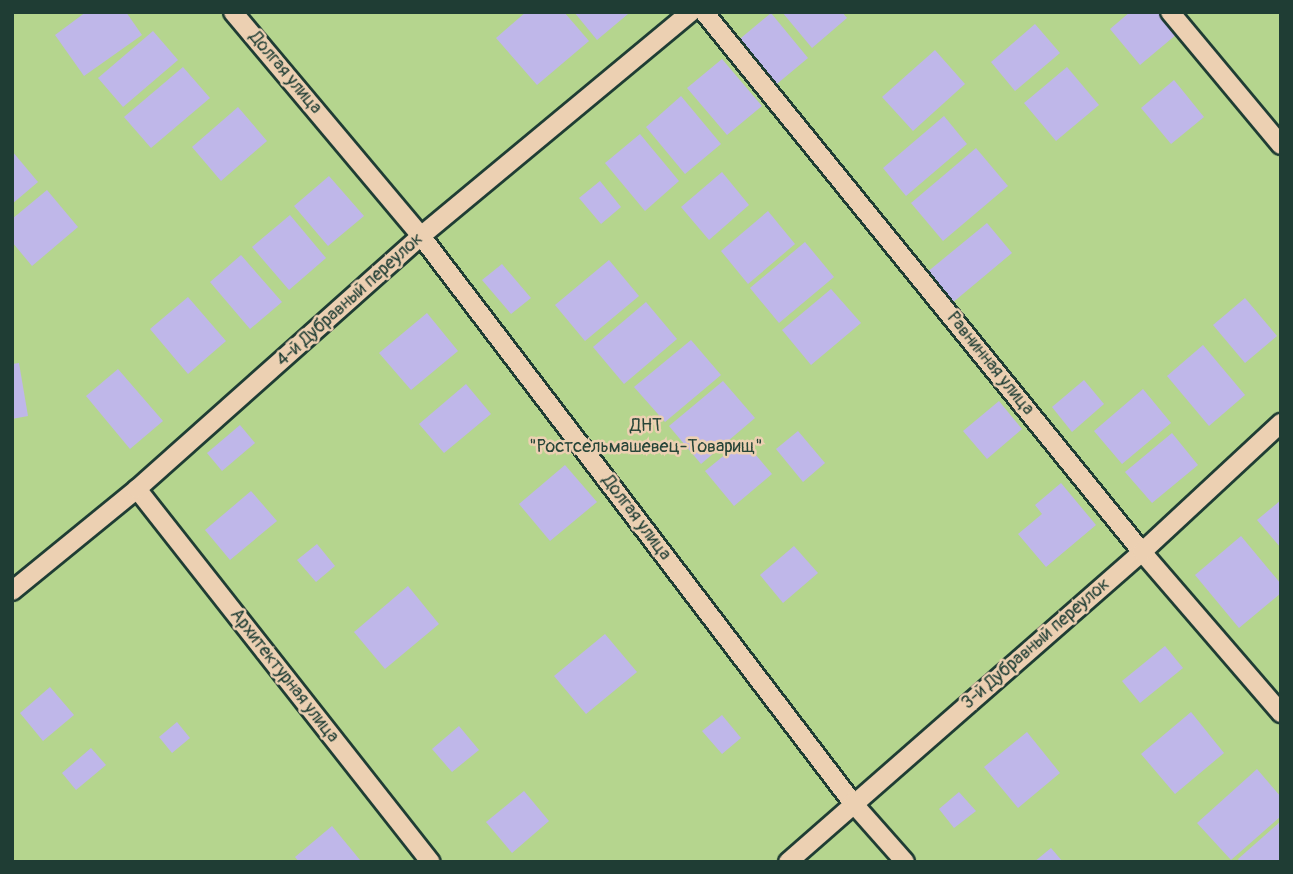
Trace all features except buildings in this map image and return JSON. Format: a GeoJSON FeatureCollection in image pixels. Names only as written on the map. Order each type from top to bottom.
{"type":"FeatureCollection","features":[{"type":"Feature","properties":{"kind":"lane","name":"Долгая улица"},"geometry":{"type":"LineString","coordinates":[[233,12],[421,236],[852,802],[905,862]]}},
{"type":"Feature","properties":{"kind":"lane","name":"4-й Дубравный переулок"},"geometry":{"type":"LineString","coordinates":[[12,591],[137,489],[421,236],[691,12]]}},
{"type":"Feature","properties":{"kind":"lane","name":"Равнинная улица"},"geometry":{"type":"LineString","coordinates":[[704,12],[1142,552],[1281,713]]}},
{"type":"Feature","properties":{"kind":"lane"},"geometry":{"type":"LineString","coordinates":[[1170,12],[1281,145]]}},
{"type":"Feature","properties":{"kind":"lane","name":"3-й Дубравный переулок"},"geometry":{"type":"LineString","coordinates":[[788,862],[852,802],[1142,552],[1281,423]]}},
{"type":"Feature","properties":{"kind":"lane","name":"Архитектурная улица"},"geometry":{"type":"LineString","coordinates":[[137,489],[430,862]]}},
{"type":"Feature","properties":{"kind":"green space","name":"ДНТ \"Ростсельмашевец-Товарищ\""},"geometry":{"type":"Polygon","coordinates":[[[12,12],[1281,12],[1281,862],[12,862],[12,12]]]}}]}
